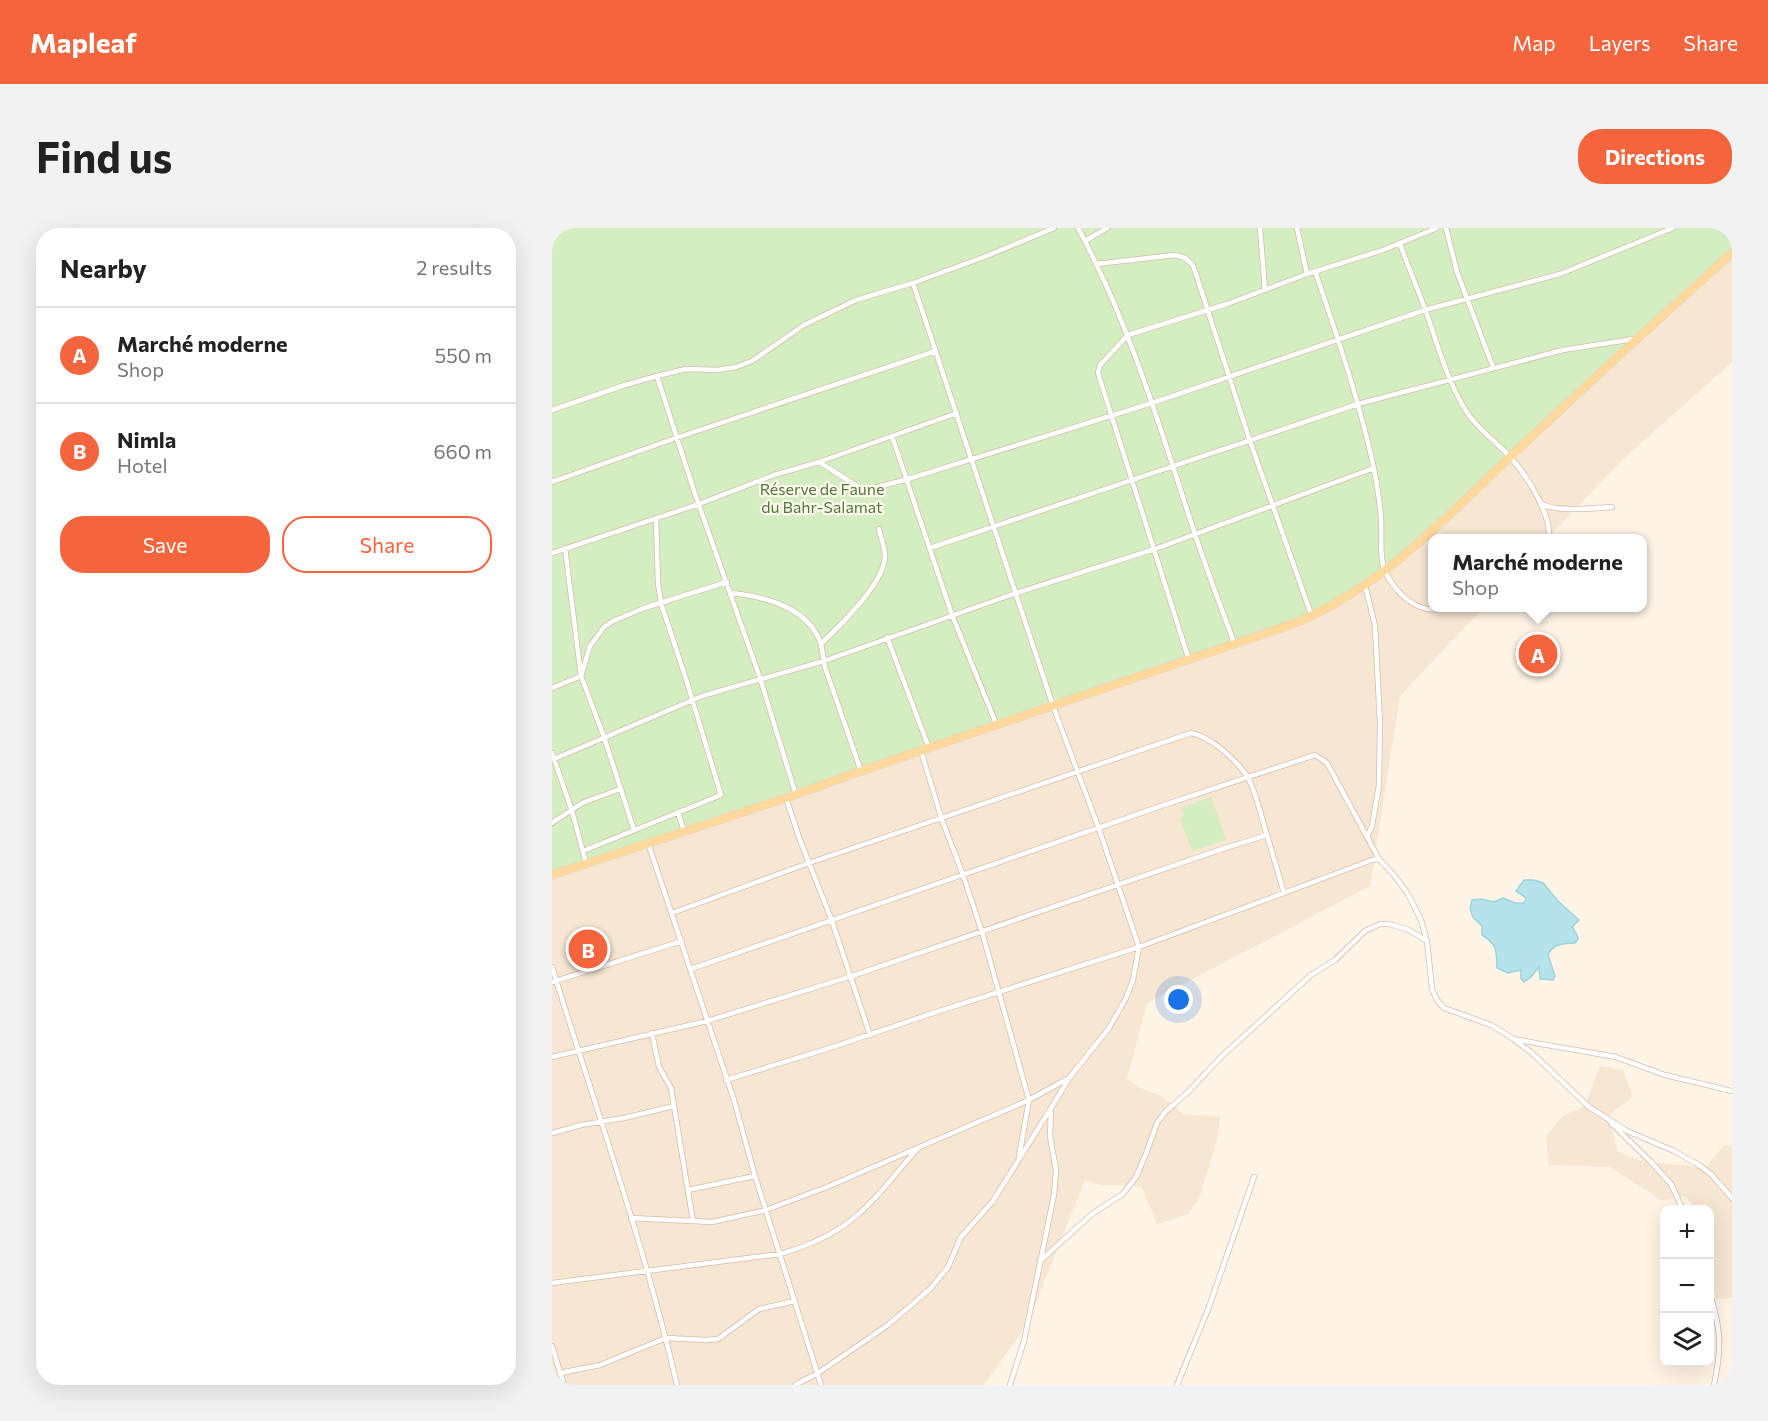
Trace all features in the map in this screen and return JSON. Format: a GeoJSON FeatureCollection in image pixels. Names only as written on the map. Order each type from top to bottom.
{"type":"FeatureCollection","features":[{"type":"Feature","properties":{"kind":"main road"},"geometry":{"type":"LineString","coordinates":[[552,875],[796,795],[1312,617],[1365,585],[1430,532],[1636,339],[1732,254]]}},
{"type":"Feature","properties":{"kind":"street"},"geometry":{"type":"LineString","coordinates":[[552,410],[625,385],[686,369],[718,370],[736,367],[752,361],[804,325],[856,300],[913,283],[1054,228]]}},
{"type":"Feature","properties":{"kind":"street"},"geometry":{"type":"LineString","coordinates":[[1078,228],[1128,335],[1234,644]]}},
{"type":"Feature","properties":{"kind":"street"},"geometry":{"type":"LineString","coordinates":[[1085,241],[1107,228]]}},
{"type":"Feature","properties":{"kind":"street"},"geometry":{"type":"LineString","coordinates":[[1260,228],[1265,290]]}},
{"type":"Feature","properties":{"kind":"street"},"geometry":{"type":"LineString","coordinates":[[1297,228],[1306,274]]}},
{"type":"Feature","properties":{"kind":"street"},"geometry":{"type":"LineString","coordinates":[[1189,660],[1098,369],[1128,335],[1400,244],[1437,228]]}},
{"type":"Feature","properties":{"kind":"street"},"geometry":{"type":"LineString","coordinates":[[1446,228],[1457,273],[1493,367]]}},
{"type":"Feature","properties":{"kind":"street"},"geometry":{"type":"LineString","coordinates":[[819,462],[862,489],[908,479],[1152,403],[1228,375],[1425,310],[1560,274],[1673,228]]}},
{"type":"Feature","properties":{"kind":"street"},"geometry":{"type":"LineString","coordinates":[[1400,244],[1450,380],[1469,416],[1510,456],[1527,480],[1540,503],[1548,534]]}},
{"type":"Feature","properties":{"kind":"street"},"geometry":{"type":"LineString","coordinates":[[1096,264],[1175,255],[1185,258],[1193,265],[1250,441],[1312,617]]}},
{"type":"Feature","properties":{"kind":"street"},"geometry":{"type":"LineString","coordinates":[[1315,271],[1358,404],[1374,468],[1381,520],[1384,571],[1398,591],[1410,602],[1423,609],[1428,609]]}},
{"type":"Feature","properties":{"kind":"street"},"geometry":{"type":"LineString","coordinates":[[795,1385],[818,1373],[888,1325],[930,1289],[948,1267],[961,1237],[993,1201],[1070,1077],[1109,1028],[1133,980],[1139,947],[1119,884],[1053,706],[913,283]]}},
{"type":"Feature","properties":{"kind":"street"},"geometry":{"type":"LineString","coordinates":[[930,548],[1358,404],[1563,350],[1636,339]]}},
{"type":"Feature","properties":{"kind":"street"},"geometry":{"type":"LineString","coordinates":[[552,482],[936,351]]}},
{"type":"Feature","properties":{"kind":"street"},"geometry":{"type":"LineString","coordinates":[[657,376],[676,438],[760,678],[796,795]]}},
{"type":"Feature","properties":{"kind":"street"},"geometry":{"type":"LineString","coordinates":[[552,553],[957,413]]}},
{"type":"Feature","properties":{"kind":"street"},"geometry":{"type":"LineString","coordinates":[[892,436],[952,615],[997,726]]}},
{"type":"Feature","properties":{"kind":"street"},"geometry":{"type":"LineString","coordinates":[[554,759],[692,701],[760,678],[824,661],[1016,593],[1155,549],[1374,468]]}},
{"type":"Feature","properties":{"kind":"street"},"geometry":{"type":"LineString","coordinates":[[1540,503],[1551,508],[1587,510],[1612,507]]}},
{"type":"Feature","properties":{"kind":"street"},"geometry":{"type":"LineString","coordinates":[[583,851],[721,795],[661,603],[658,583],[656,518]]}},
{"type":"Feature","properties":{"kind":"street"},"geometry":{"type":"LineString","coordinates":[[821,644],[855,609],[883,567],[885,556],[879,530]]}},
{"type":"Feature","properties":{"kind":"street"},"geometry":{"type":"LineString","coordinates":[[565,548],[581,676],[604,737],[634,830]]}},
{"type":"Feature","properties":{"kind":"street"},"geometry":{"type":"LineString","coordinates":[[581,676],[590,646],[604,627],[644,608],[727,582]]}},
{"type":"Feature","properties":{"kind":"street"},"geometry":{"type":"LineString","coordinates":[[1365,585],[1375,626],[1380,723],[1379,785],[1372,826],[1367,837]]}},
{"type":"Feature","properties":{"kind":"street"},"geometry":{"type":"LineString","coordinates":[[730,593],[760,597],[794,612],[810,623],[817,632],[824,661],[861,771]]}},
{"type":"Feature","properties":{"kind":"street"},"geometry":{"type":"LineString","coordinates":[[887,637],[929,748]]}},
{"type":"Feature","properties":{"kind":"street"},"geometry":{"type":"LineString","coordinates":[[552,688],[581,676]]}},
{"type":"Feature","properties":{"kind":"street"},"geometry":{"type":"LineString","coordinates":[[672,913],[809,863],[942,820],[1191,733],[1201,735],[1217,744],[1248,777],[1284,893]]}},
{"type":"Feature","properties":{"kind":"street"},"geometry":{"type":"LineString","coordinates":[[921,751],[942,820],[982,932],[1029,1100],[1018,1160]]}},
{"type":"Feature","properties":{"kind":"street"},"geometry":{"type":"LineString","coordinates":[[552,753],[572,810],[586,863]]}},
{"type":"Feature","properties":{"kind":"street"},"geometry":{"type":"LineString","coordinates":[[691,969],[1248,777],[1315,756],[1320,757],[1327,763],[1379,859],[1408,894],[1421,920],[1427,941],[1432,989],[1444,1008],[1452,1013],[1491,1025],[1512,1038],[1532,1053],[1589,1107],[1604,1118],[1699,1165],[1711,1174],[1732,1198]]}},
{"type":"Feature","properties":{"kind":"street"},"geometry":{"type":"LineString","coordinates":[[552,823],[582,803],[620,789]]}},
{"type":"Feature","properties":{"kind":"street"},"geometry":{"type":"LineString","coordinates":[[786,798],[832,921],[870,1035]]}},
{"type":"Feature","properties":{"kind":"street"},"geometry":{"type":"LineString","coordinates":[[678,812],[684,831]]}},
{"type":"Feature","properties":{"kind":"street"},"geometry":{"type":"LineString","coordinates":[[552,1057],[707,1021],[849,977],[1267,835]]}},
{"type":"Feature","properties":{"kind":"street"},"geometry":{"type":"LineString","coordinates":[[648,843],[691,969],[821,1385]]}},
{"type":"Feature","properties":{"kind":"street"},"geometry":{"type":"LineString","coordinates":[[726,1080],[1139,947],[1379,859]]}},
{"type":"Feature","properties":{"kind":"street"},"geometry":{"type":"LineString","coordinates":[[1040,1261],[1092,1214],[1123,1194],[1136,1178],[1156,1122],[1221,1057],[1311,975],[1335,960],[1365,931],[1380,924],[1389,924],[1409,930],[1427,941]]}},
{"type":"Feature","properties":{"kind":"street"},"geometry":{"type":"LineString","coordinates":[[554,982],[682,941]]}},
{"type":"Feature","properties":{"kind":"street"},"geometry":{"type":"LineString","coordinates":[[552,967],[554,982],[579,1050],[647,1272],[677,1385]]}},
{"type":"Feature","properties":{"kind":"street"},"geometry":{"type":"LineString","coordinates":[[652,1033],[659,1067],[669,1082],[675,1106],[693,1221]]}},
{"type":"Feature","properties":{"kind":"street"},"geometry":{"type":"LineString","coordinates":[[1512,1038],[1616,1057],[1665,1075],[1732,1091]]}},
{"type":"Feature","properties":{"kind":"street"},"geometry":{"type":"LineString","coordinates":[[630,1218],[712,1222],[766,1210],[827,1187],[1029,1100],[1070,1077]]}},
{"type":"Feature","properties":{"kind":"street"},"geometry":{"type":"LineString","coordinates":[[552,1133],[675,1106]]}},
{"type":"Feature","properties":{"kind":"street"},"geometry":{"type":"LineString","coordinates":[[1010,1385],[1023,1341],[1055,1182],[1056,1170],[1050,1136],[1052,1108]]}},
{"type":"Feature","properties":{"kind":"street"},"geometry":{"type":"LineString","coordinates":[[1604,1118],[1671,1184],[1681,1205]]}},
{"type":"Feature","properties":{"kind":"street"},"geometry":{"type":"LineString","coordinates":[[552,1283],[780,1254],[824,1239],[854,1220],[919,1147]]}},
{"type":"Feature","properties":{"kind":"street"},"geometry":{"type":"LineString","coordinates":[[688,1190],[755,1176]]}},
{"type":"Feature","properties":{"kind":"street"},"geometry":{"type":"LineString","coordinates":[[1176,1385],[1209,1307],[1254,1177]]}},
{"type":"Feature","properties":{"kind":"street"},"geometry":{"type":"LineString","coordinates":[[560,1373],[600,1365],[666,1338],[718,1339],[759,1309],[795,1301]]}},
{"type":"Feature","properties":{"kind":"street"},"geometry":{"type":"LineString","coordinates":[[1714,1307],[1719,1324],[1719,1359],[1714,1385]]}},
{"type":"Feature","properties":{"kind":"street"},"geometry":{"type":"LineString","coordinates":[[552,1346],[564,1385]]}},
{"type":"Feature","properties":{"kind":"shaded area"},"geometry":{"type":"Polygon","coordinates":[[[1732,228],[1732,362],[1624,458],[1552,534],[1428,534],[1428,612],[1479,612],[1400,696],[1370,886],[1147,1003],[1127,1079],[1161,1096],[1184,1114],[1220,1117],[1217,1140],[1199,1199],[1187,1215],[1157,1224],[1141,1186],[1099,1185],[1085,1180],[1028,1323],[984,1385],[552,1385],[552,333],[1732,228]]]}},
{"type":"Feature","properties":{"kind":"shaded area"},"geometry":{"type":"Polygon","coordinates":[[[1600,1066],[1623,1070],[1633,1097],[1608,1116],[1618,1152],[1645,1162],[1706,1167],[1724,1145],[1732,1146],[1732,1298],[1716,1299],[1714,1291],[1714,1205],[1692,1205],[1685,1196],[1662,1200],[1609,1167],[1549,1165],[1546,1136],[1563,1116],[1585,1106],[1600,1066]]]}},
{"type":"Feature","properties":{"kind":"green space","name":"Réserve de Faune du Bahr-Salamat"},"geometry":{"type":"Polygon","coordinates":[[[552,228],[1732,228],[1732,253],[1430,532],[1331,607],[552,875],[552,228]]]}},
{"type":"Feature","properties":{"kind":"green space"},"geometry":{"type":"Polygon","coordinates":[[[1211,797],[1226,840],[1192,851],[1180,818],[1184,816],[1181,808],[1211,797]]]}},
{"type":"Feature","properties":{"kind":"water"},"geometry":{"type":"Polygon","coordinates":[[[1524,880],[1543,883],[1558,901],[1579,920],[1572,927],[1578,939],[1575,943],[1556,946],[1548,955],[1555,976],[1553,980],[1540,979],[1539,967],[1524,982],[1521,979],[1521,970],[1508,973],[1497,968],[1495,948],[1482,935],[1482,926],[1473,917],[1470,909],[1472,900],[1481,899],[1494,902],[1503,898],[1515,903],[1524,903],[1526,898],[1516,891],[1524,880]]]}},
{"type":"Feature","properties":{"kind":"place","name":"Marché moderne"},"geometry":{"type":"Point","coordinates":[1538,654]}},
{"type":"Feature","properties":{"kind":"place","name":"Nimla"},"geometry":{"type":"Point","coordinates":[588,949]}}]}
